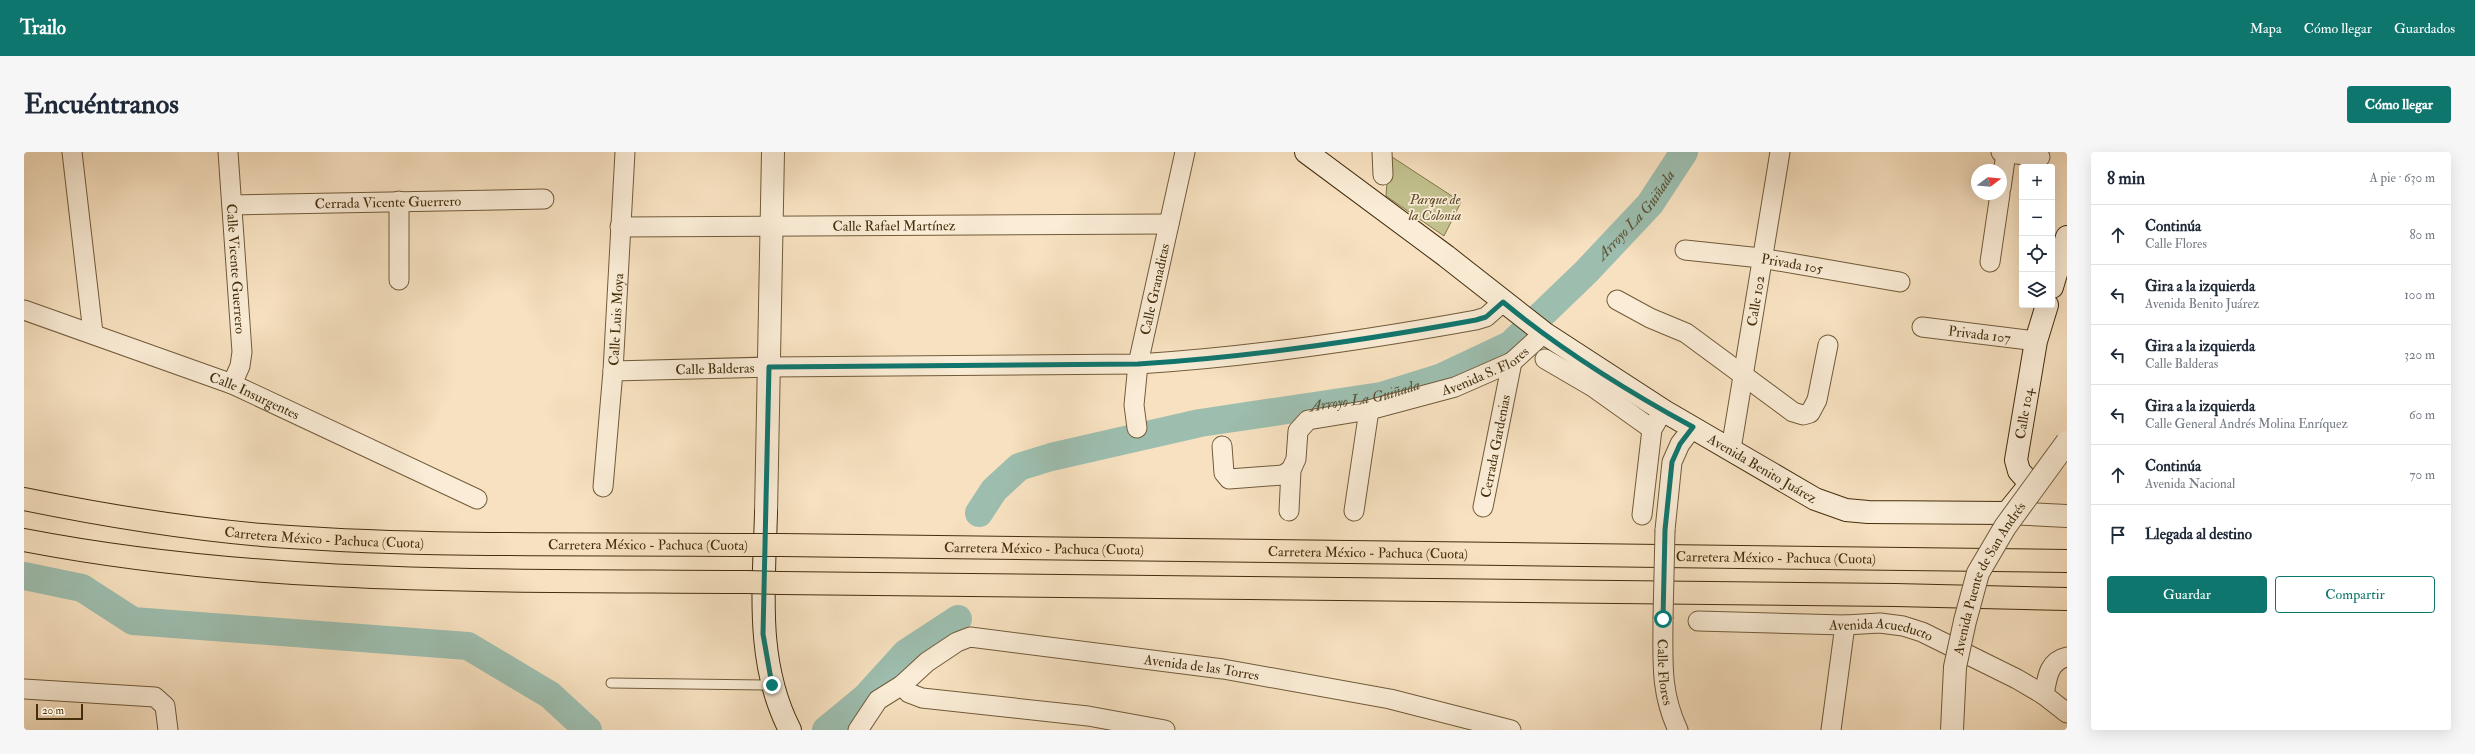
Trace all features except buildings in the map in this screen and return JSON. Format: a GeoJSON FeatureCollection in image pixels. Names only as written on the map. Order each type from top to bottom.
{"type":"FeatureCollection","features":[{"type":"Feature","properties":{"kind":"highway","name":"Carretera México - Pachuca (Cuota)"},"geometry":{"type":"LineString","coordinates":[[24,499],[154,522],[303,538],[435,542],[2067,561]]}},
{"type":"Feature","properties":{"kind":"highway"},"geometry":{"type":"LineString","coordinates":[[24,540],[198,566],[303,574],[435,579],[1895,595],[2067,599]]}},
{"type":"Feature","properties":{"kind":"main road"},"geometry":{"type":"LineString","coordinates":[[773,152],[763,634],[772,685],[790,730]]}},
{"type":"Feature","properties":{"kind":"main road","name":"Avenida Benito Juárez"},"geometry":{"type":"LineString","coordinates":[[1306,152],[1446,256],[1509,307],[1542,331],[1664,411],[1815,499],[1846,510],[1868,512],[2008,513],[2067,516]]}},
{"type":"Feature","properties":{"kind":"main road"},"geometry":{"type":"LineString","coordinates":[[2055,278],[2067,237]]}},
{"type":"Feature","properties":{"kind":"main road","name":"Calle 104"},"geometry":{"type":"LineString","coordinates":[[2008,513],[2028,487],[2027,480],[2019,471],[2016,460],[2036,341],[2046,308]]}},
{"type":"Feature","properties":{"kind":"main road","name":"Avenida Puente de San Andrés"},"geometry":{"type":"LineString","coordinates":[[1952,730],[1955,667],[1965,621],[1978,574],[2005,527],[2067,442]]}},
{"type":"Feature","properties":{"kind":"street"},"geometry":{"type":"LineString","coordinates":[[72,152],[93,333]]}},
{"type":"Feature","properties":{"kind":"street","name":"Calle Vicente Guerrero"},"geometry":{"type":"LineString","coordinates":[[228,152],[242,352],[240,366],[232,384]]}},
{"type":"Feature","properties":{"kind":"street","name":"Calle Luis Moya"},"geometry":{"type":"LineString","coordinates":[[603,487],[613,371],[625,152]]}},
{"type":"Feature","properties":{"kind":"street","name":"Calle Granaditas"},"geometry":{"type":"LineString","coordinates":[[1137,428],[1134,405],[1138,364],[1184,152]]}},
{"type":"Feature","properties":{"kind":"street"},"geometry":{"type":"LineString","coordinates":[[1382,152],[1383,174]]}},
{"type":"Feature","properties":{"kind":"street","name":"Calle 102"},"geometry":{"type":"LineString","coordinates":[[1731,449],[1761,258],[1780,152]]}},
{"type":"Feature","properties":{"kind":"street"},"geometry":{"type":"LineString","coordinates":[[2001,152],[2040,157]]}},
{"type":"Feature","properties":{"kind":"street"},"geometry":{"type":"LineString","coordinates":[[2004,164],[2006,152]]}},
{"type":"Feature","properties":{"kind":"street","name":"Cerrada Vicente Guerrero"},"geometry":{"type":"LineString","coordinates":[[232,205],[544,199]]}},
{"type":"Feature","properties":{"kind":"street"},"geometry":{"type":"LineString","coordinates":[[1990,262],[1999,200]]}},
{"type":"Feature","properties":{"kind":"street"},"geometry":{"type":"LineString","coordinates":[[399,201],[399,280]]}},
{"type":"Feature","properties":{"kind":"street","name":"Calle Rafael Martínez"},"geometry":{"type":"LineString","coordinates":[[620,227],[1169,224]]}},
{"type":"Feature","properties":{"kind":"street","name":"Privada 105"},"geometry":{"type":"LineString","coordinates":[[1685,250],[1761,258],[1900,282]]}},
{"type":"Feature","properties":{"kind":"street"},"geometry":{"type":"LineString","coordinates":[[1617,300],[1650,318],[1686,332],[1793,412],[1807,415],[1812,411],[1817,400],[1828,345]]}},
{"type":"Feature","properties":{"kind":"street","name":"Calle Balderas"},"geometry":{"type":"LineString","coordinates":[[613,371],[769,367],[1138,364],[1179,362],[1402,333],[1481,319],[1495,311],[1509,307]]}},
{"type":"Feature","properties":{"kind":"street","name":"Calle Insurgentes"},"geometry":{"type":"LineString","coordinates":[[24,310],[93,333],[232,384],[477,499]]}},
{"type":"Feature","properties":{"kind":"street","name":"Privada 107"},"geometry":{"type":"LineString","coordinates":[[1922,326],[2036,341]]}},
{"type":"Feature","properties":{"kind":"street","name":"Avenida S. Flores"},"geometry":{"type":"LineString","coordinates":[[1292,470],[1296,459],[1298,431],[1302,424],[1313,418],[1369,410],[1433,394],[1512,362],[1542,331]]}},
{"type":"Feature","properties":{"kind":"street"},"geometry":{"type":"LineString","coordinates":[[1545,359],[1593,387],[1652,429]]}},
{"type":"Feature","properties":{"kind":"street","name":"Cerrada Gardenias"},"geometry":{"type":"LineString","coordinates":[[1483,507],[1512,362]]}},
{"type":"Feature","properties":{"kind":"street"},"geometry":{"type":"LineString","coordinates":[[1354,511],[1369,410]]}},
{"type":"Feature","properties":{"kind":"street"},"geometry":{"type":"LineString","coordinates":[[1642,515],[1652,429],[1664,411]]}},
{"type":"Feature","properties":{"kind":"street","name":"Calle Flores"},"geometry":{"type":"LineString","coordinates":[[1678,730],[1666,699],[1663,682],[1665,530],[1672,462],[1680,444],[1693,427]]}},
{"type":"Feature","properties":{"kind":"street"},"geometry":{"type":"LineString","coordinates":[[1222,446],[1224,473],[1227,478],[1232,480],[1283,475],[1292,470]]}},
{"type":"Feature","properties":{"kind":"street"},"geometry":{"type":"LineString","coordinates":[[1289,511],[1292,470]]}},
{"type":"Feature","properties":{"kind":"street","name":"Avenida Acueducto"},"geometry":{"type":"LineString","coordinates":[[1698,621],[1845,626],[1861,623],[1903,626],[1922,632],[2002,672],[2044,695],[2067,713]]}},
{"type":"Feature","properties":{"kind":"street"},"geometry":{"type":"LineString","coordinates":[[1831,730],[1845,626]]}},
{"type":"Feature","properties":{"kind":"street","name":"Avenida de las Torres"},"geometry":{"type":"LineString","coordinates":[[858,730],[878,700],[902,685],[928,662],[957,642],[976,638],[1231,671],[1390,699],[1511,730]]}},
{"type":"Feature","properties":{"kind":"street"},"geometry":{"type":"LineString","coordinates":[[2044,695],[2051,666],[2060,658],[2067,657]]}},
{"type":"Feature","properties":{"kind":"street"},"geometry":{"type":"LineString","coordinates":[[902,685],[909,693],[922,698],[1088,716],[1165,730]]}},
{"type":"Feature","properties":{"kind":"street"},"geometry":{"type":"LineString","coordinates":[[24,689],[155,697],[162,702],[167,712],[168,730]]}},
{"type":"Feature","properties":{"kind":"lane"},"geometry":{"type":"LineString","coordinates":[[611,683],[772,685]]}},
{"type":"Feature","properties":{"kind":"green space","name":"Parque de la Colonia"},"geometry":{"type":"Polygon","coordinates":[[[1389,155],[1461,202],[1444,236],[1386,196],[1389,155]]]}},
{"type":"Feature","properties":{"kind":"waterway","name":"Arroyo La Guiñada"},"geometry":{"type":"LineString","coordinates":[[979,513],[994,490],[1019,467],[1051,457],[1200,423],[1381,396],[1442,377],[1510,345],[1586,272],[1650,204],[1684,152]]}},
{"type":"Feature","properties":{"kind":"waterway"},"geometry":{"type":"LineString","coordinates":[[24,576],[82,588],[133,621],[468,646],[550,695],[588,730]]}},
{"type":"Feature","properties":{"kind":"waterway"},"geometry":{"type":"LineString","coordinates":[[826,730],[866,697],[906,653],[958,619]]}},
{"type":"Feature","properties":{"kind":"route"},"geometry":{"type":"LineString","coordinates":[[772,685],[766,659],[763,634],[769,367],[1138,364],[1179,362],[1402,333],[1476,320],[1486,317],[1495,311],[1503,302],[1544,333],[1615,381],[1693,427],[1680,444],[1672,462],[1665,530],[1663,619]]}}]}
